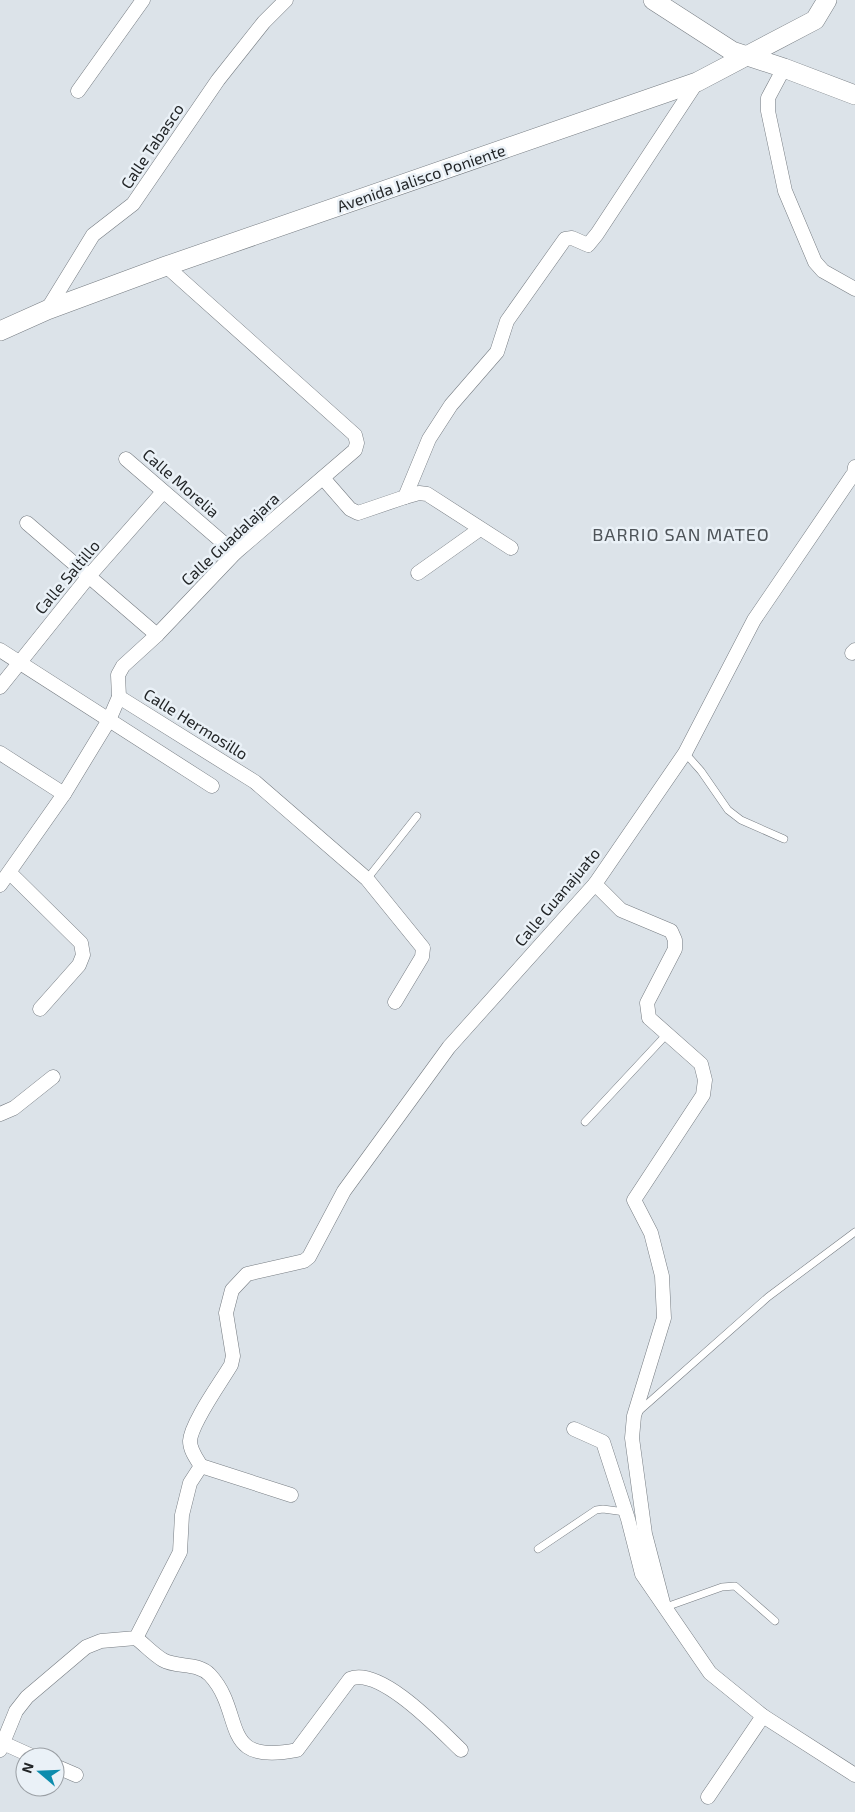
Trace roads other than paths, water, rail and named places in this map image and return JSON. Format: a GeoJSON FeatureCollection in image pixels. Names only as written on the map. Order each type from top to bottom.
{"type":"FeatureCollection","features":[{"type":"Feature","properties":{"kind":"street"},"geometry":{"type":"LineString","coordinates":[[78,91],[143,0]]}},
{"type":"Feature","properties":{"kind":"street","name":"Calle Tabasco"},"geometry":{"type":"LineString","coordinates":[[47,310],[93,235],[134,204],[218,80],[264,22],[286,0]]}},
{"type":"Feature","properties":{"kind":"street"},"geometry":{"type":"LineString","coordinates":[[653,0],[721,46],[855,95]]}},
{"type":"Feature","properties":{"kind":"street","name":"Avenida Jalisco Poniente"},"geometry":{"type":"LineString","coordinates":[[0,331],[47,310],[166,266],[697,82],[748,57],[815,20],[827,0]]}},
{"type":"Feature","properties":{"kind":"street"},"geometry":{"type":"LineString","coordinates":[[784,68],[768,98],[768,111],[785,191],[815,262],[823,271],[855,289]]}},
{"type":"Feature","properties":{"kind":"street"},"geometry":{"type":"LineString","coordinates":[[405,498],[429,438],[451,405],[497,352],[507,321],[566,239],[572,238],[588,245],[597,234],[697,82]]}},
{"type":"Feature","properties":{"kind":"street","name":"Calle Guadalajara"},"geometry":{"type":"LineString","coordinates":[[0,885],[64,794],[109,720],[119,697],[118,675],[123,666],[157,635],[235,553],[355,450],[357,443],[355,435],[166,266]]}},
{"type":"Feature","properties":{"kind":"street","name":"Calle Morelia"},"geometry":{"type":"LineString","coordinates":[[126,459],[235,553]]}},
{"type":"Feature","properties":{"kind":"street","name":"Calle Guanajuato"},"geometry":{"type":"LineString","coordinates":[[201,1466],[192,1452],[190,1442],[192,1430],[231,1365],[233,1356],[226,1313],[232,1290],[247,1274],[304,1261],[309,1257],[344,1191],[450,1047],[595,884],[685,753],[754,620],[855,471]]}},
{"type":"Feature","properties":{"kind":"street"},"geometry":{"type":"LineString","coordinates":[[323,478],[350,508],[358,512],[419,493],[427,494],[511,548]]}},
{"type":"Feature","properties":{"kind":"street","name":"Calle Saltillo"},"geometry":{"type":"LineString","coordinates":[[0,687],[89,576],[163,492]]}},
{"type":"Feature","properties":{"kind":"street"},"geometry":{"type":"LineString","coordinates":[[26,523],[157,635]]}},
{"type":"Feature","properties":{"kind":"street"},"geometry":{"type":"LineString","coordinates":[[418,573],[480,529]]}},
{"type":"Feature","properties":{"kind":"street"},"geometry":{"type":"LineString","coordinates":[[0,650],[212,786]]}},
{"type":"Feature","properties":{"kind":"street","name":"Calle Hermosillo"},"geometry":{"type":"LineString","coordinates":[[119,697],[255,782],[367,879],[423,948],[422,958],[395,1002]]}},
{"type":"Feature","properties":{"kind":"street"},"geometry":{"type":"LineString","coordinates":[[0,753],[64,794]]}},
{"type":"Feature","properties":{"kind":"street"},"geometry":{"type":"LineString","coordinates":[[10,873],[81,943],[83,955],[79,965],[40,1009]]}},
{"type":"Feature","properties":{"kind":"street"},"geometry":{"type":"LineString","coordinates":[[595,884],[621,910],[671,931],[675,940],[674,949],[646,1003],[650,1018],[701,1064],[705,1080],[703,1095],[634,1197],[634,1204],[650,1233],[662,1276],[664,1318],[634,1416],[632,1438],[645,1534],[665,1605]]}},
{"type":"Feature","properties":{"kind":"street"},"geometry":{"type":"LineString","coordinates":[[0,1114],[14,1108],[53,1077]]}},
{"type":"Feature","properties":{"kind":"street"},"geometry":{"type":"LineString","coordinates":[[574,1429],[603,1442],[642,1574],[648,1586],[665,1605],[710,1673],[763,1716],[855,1775]]}},
{"type":"Feature","properties":{"kind":"street"},"geometry":{"type":"LineString","coordinates":[[136,1638],[180,1552],[182,1515],[190,1483],[201,1466],[291,1495]]}},
{"type":"Feature","properties":{"kind":"street"},"geometry":{"type":"LineString","coordinates":[[15,1751],[1,1747],[16,1711],[27,1697],[86,1647],[101,1641],[136,1638],[164,1660],[201,1668],[210,1674],[227,1703],[238,1740],[246,1747],[262,1753],[279,1754],[297,1750],[350,1680],[357,1676],[364,1677],[396,1691],[461,1750]]}},
{"type":"Feature","properties":{"kind":"street"},"geometry":{"type":"LineString","coordinates":[[708,1797],[763,1716]]}},
{"type":"Feature","properties":{"kind":"street"},"geometry":{"type":"LineString","coordinates":[[65,1770],[76,1775]]}},
{"type":"Feature","properties":{"kind":"lane"},"geometry":{"type":"LineString","coordinates":[[685,753],[701,771],[728,810],[741,820],[784,839]]}},
{"type":"Feature","properties":{"kind":"lane"},"geometry":{"type":"LineString","coordinates":[[367,879],[417,816]]}},
{"type":"Feature","properties":{"kind":"lane"},"geometry":{"type":"LineString","coordinates":[[585,1122],[667,1034]]}},
{"type":"Feature","properties":{"kind":"lane"},"geometry":{"type":"LineString","coordinates":[[634,1416],[768,1297],[855,1232]]}},
{"type":"Feature","properties":{"kind":"lane"},"geometry":{"type":"LineString","coordinates":[[538,1549],[596,1510],[625,1512]]}},
{"type":"Feature","properties":{"kind":"lane"},"geometry":{"type":"LineString","coordinates":[[665,1605],[722,1587],[735,1586],[775,1621]]}},
{"type":"Feature","properties":{"kind":"district","name":"BARRIO SAN MATEO"},"geometry":{"type":"Point","coordinates":[681,535]}}]}
